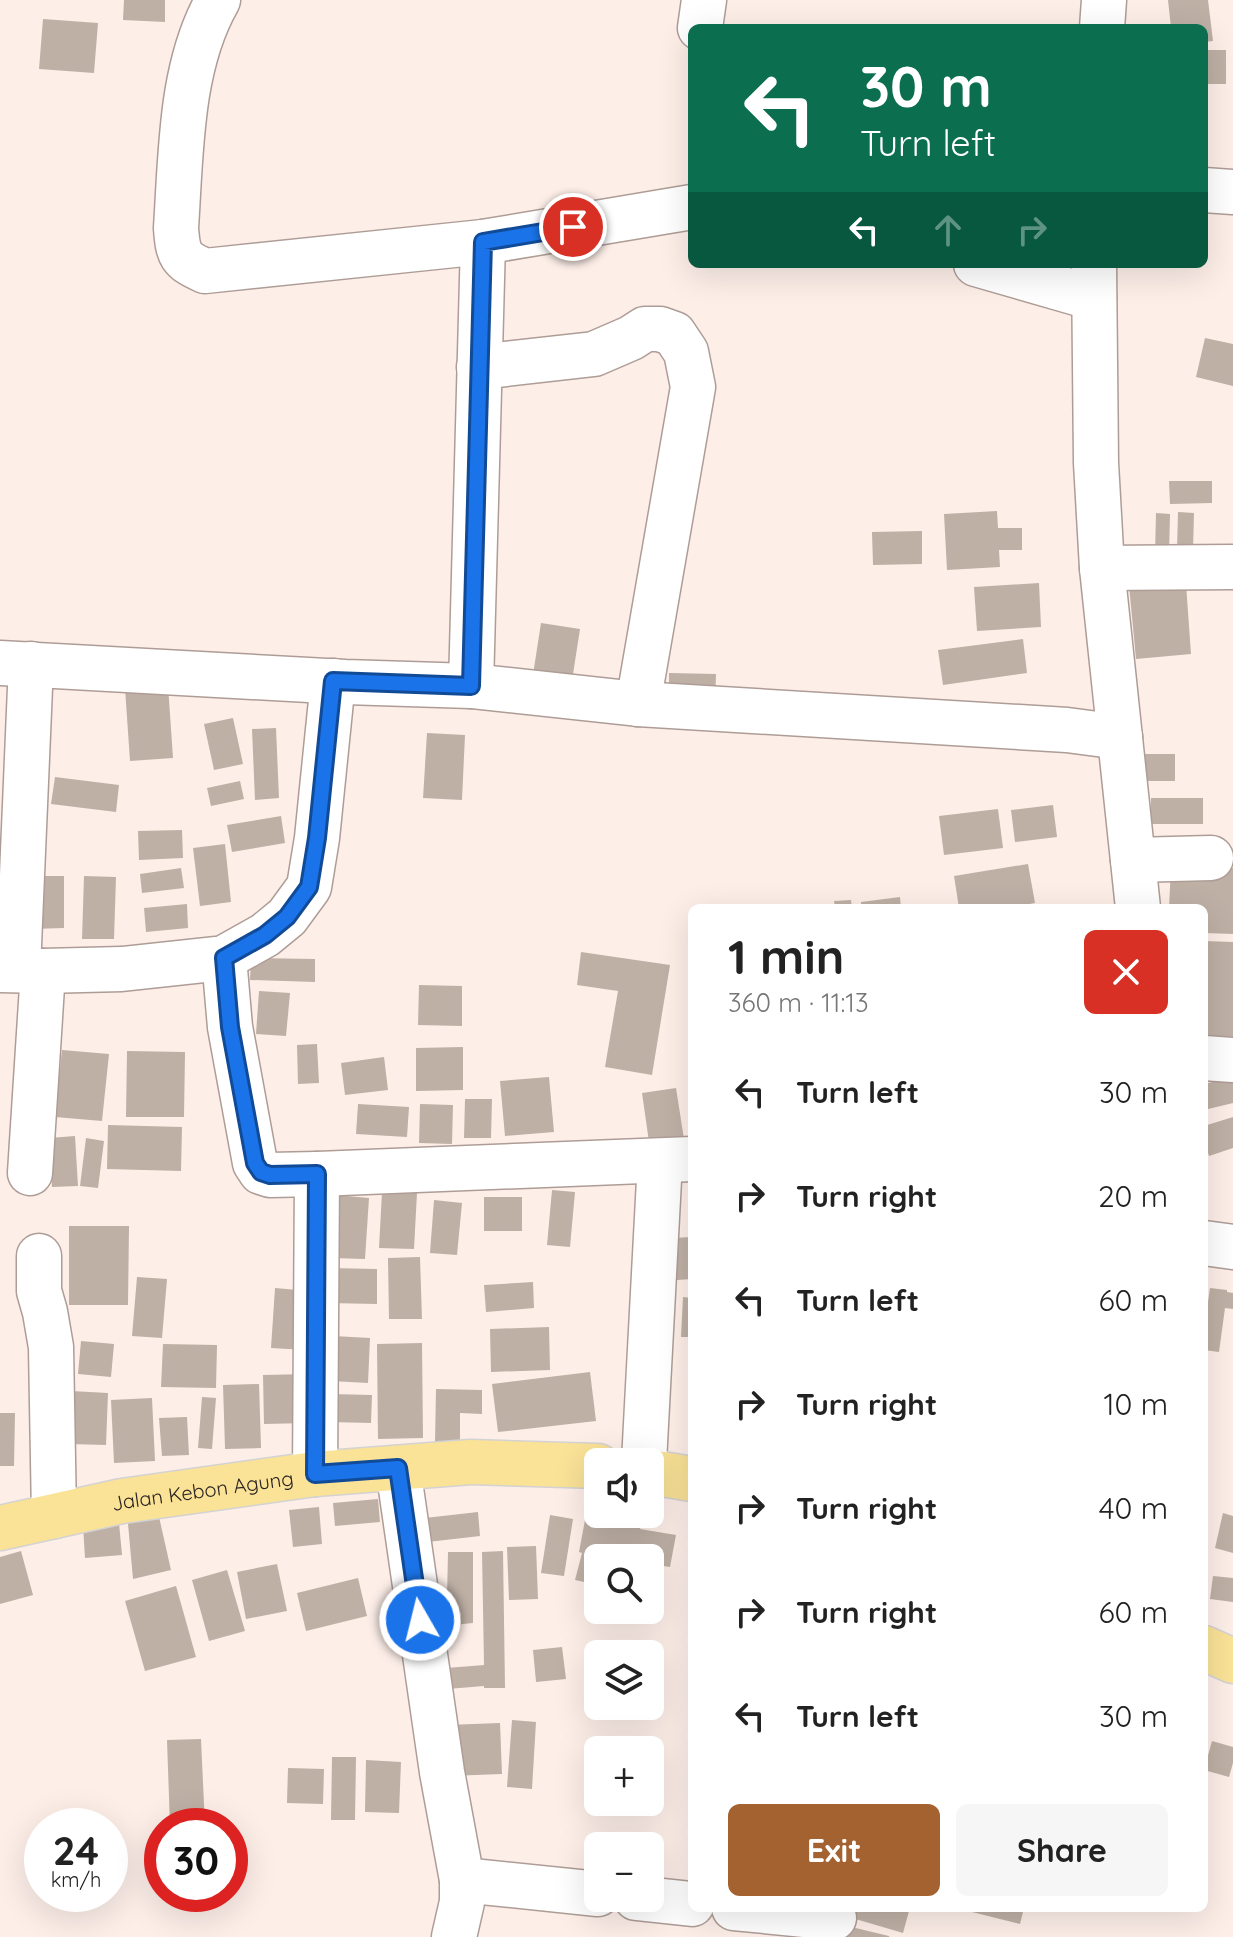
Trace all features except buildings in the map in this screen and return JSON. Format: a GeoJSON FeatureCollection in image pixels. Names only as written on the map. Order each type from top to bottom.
{"type":"FeatureCollection","features":[{"type":"Feature","properties":{"kind":"main road","name":"Jalan Kebon Agung"},"geometry":{"type":"LineString","coordinates":[[0,1528],[122,1501],[315,1474],[471,1462],[584,1466]]}},
{"type":"Feature","properties":{"kind":"main road"},"geometry":{"type":"LineString","coordinates":[[664,1474],[688,1478]]}},
{"type":"Feature","properties":{"kind":"main road"},"geometry":{"type":"LineString","coordinates":[[1208,1650],[1233,1661]]}},
{"type":"Feature","properties":{"kind":"street"},"geometry":{"type":"LineString","coordinates":[[218,0],[207,20],[185,98],[176,228],[177,247],[186,263],[205,271],[483,242],[688,208]]}},
{"type":"Feature","properties":{"kind":"street"},"geometry":{"type":"LineString","coordinates":[[701,24],[704,0]]}},
{"type":"Feature","properties":{"kind":"street"},"geometry":{"type":"LineString","coordinates":[[1102,24],[1104,0]]}},
{"type":"Feature","properties":{"kind":"street"},"geometry":{"type":"LineString","coordinates":[[1208,190],[1233,192]]}},
{"type":"Feature","properties":{"kind":"street"},"geometry":{"type":"LineString","coordinates":[[471,686],[483,242]]}},
{"type":"Feature","properties":{"kind":"street"},"geometry":{"type":"LineString","coordinates":[[1004,268],[1094,281],[1096,463],[1102,568],[1138,904]]}},
{"type":"Feature","properties":{"kind":"street"},"geometry":{"type":"LineString","coordinates":[[479,367],[594,354],[645,329],[660,329],[674,334],[686,352],[693,387],[638,704]]}},
{"type":"Feature","properties":{"kind":"street"},"geometry":{"type":"LineString","coordinates":[[1102,568],[1233,567]]}},
{"type":"Feature","properties":{"kind":"street"},"geometry":{"type":"LineString","coordinates":[[30,1173],[20,970],[16,663],[471,686],[638,704],[1067,730],[1120,737]]}},
{"type":"Feature","properties":{"kind":"street"},"geometry":{"type":"LineString","coordinates":[[20,970],[122,969],[224,958],[265,935],[287,917],[309,887],[333,681]]}},
{"type":"Feature","properties":{"kind":"street"},"geometry":{"type":"LineString","coordinates":[[1133,860],[1211,858]]}},
{"type":"Feature","properties":{"kind":"street"},"geometry":{"type":"LineString","coordinates":[[224,958],[230,1027],[255,1163],[261,1172],[270,1175],[317,1174],[676,1160],[645,1448]]}},
{"type":"Feature","properties":{"kind":"street"},"geometry":{"type":"LineString","coordinates":[[1208,1058],[1233,1060]]}},
{"type":"Feature","properties":{"kind":"street"},"geometry":{"type":"LineString","coordinates":[[315,1474],[317,1174]]}},
{"type":"Feature","properties":{"kind":"street"},"geometry":{"type":"LineString","coordinates":[[1208,1244],[1233,1247]]}},
{"type":"Feature","properties":{"kind":"street"},"geometry":{"type":"LineString","coordinates":[[26,1279],[45,1312],[51,1347],[54,1516]]}},
{"type":"Feature","properties":{"kind":"street"},"geometry":{"type":"LineString","coordinates":[[398,1468],[442,1772],[462,1880],[462,1902],[454,1937]]}},
{"type":"Feature","properties":{"kind":"street"},"geometry":{"type":"LineString","coordinates":[[462,1880],[584,1893]]}},
{"type":"Feature","properties":{"kind":"street"},"geometry":{"type":"LineString","coordinates":[[664,1901],[688,1904]]}},
{"type":"Feature","properties":{"kind":"street"},"geometry":{"type":"LineString","coordinates":[[765,1912],[834,1921]]}},
{"type":"Feature","properties":{"kind":"route"},"geometry":{"type":"LineString","coordinates":[[420,1620],[398,1468],[315,1474],[317,1174],[270,1175],[261,1172],[255,1163],[230,1027],[224,958],[265,935],[287,917],[309,887],[333,681],[471,686],[483,242],[573,227]]}}]}
